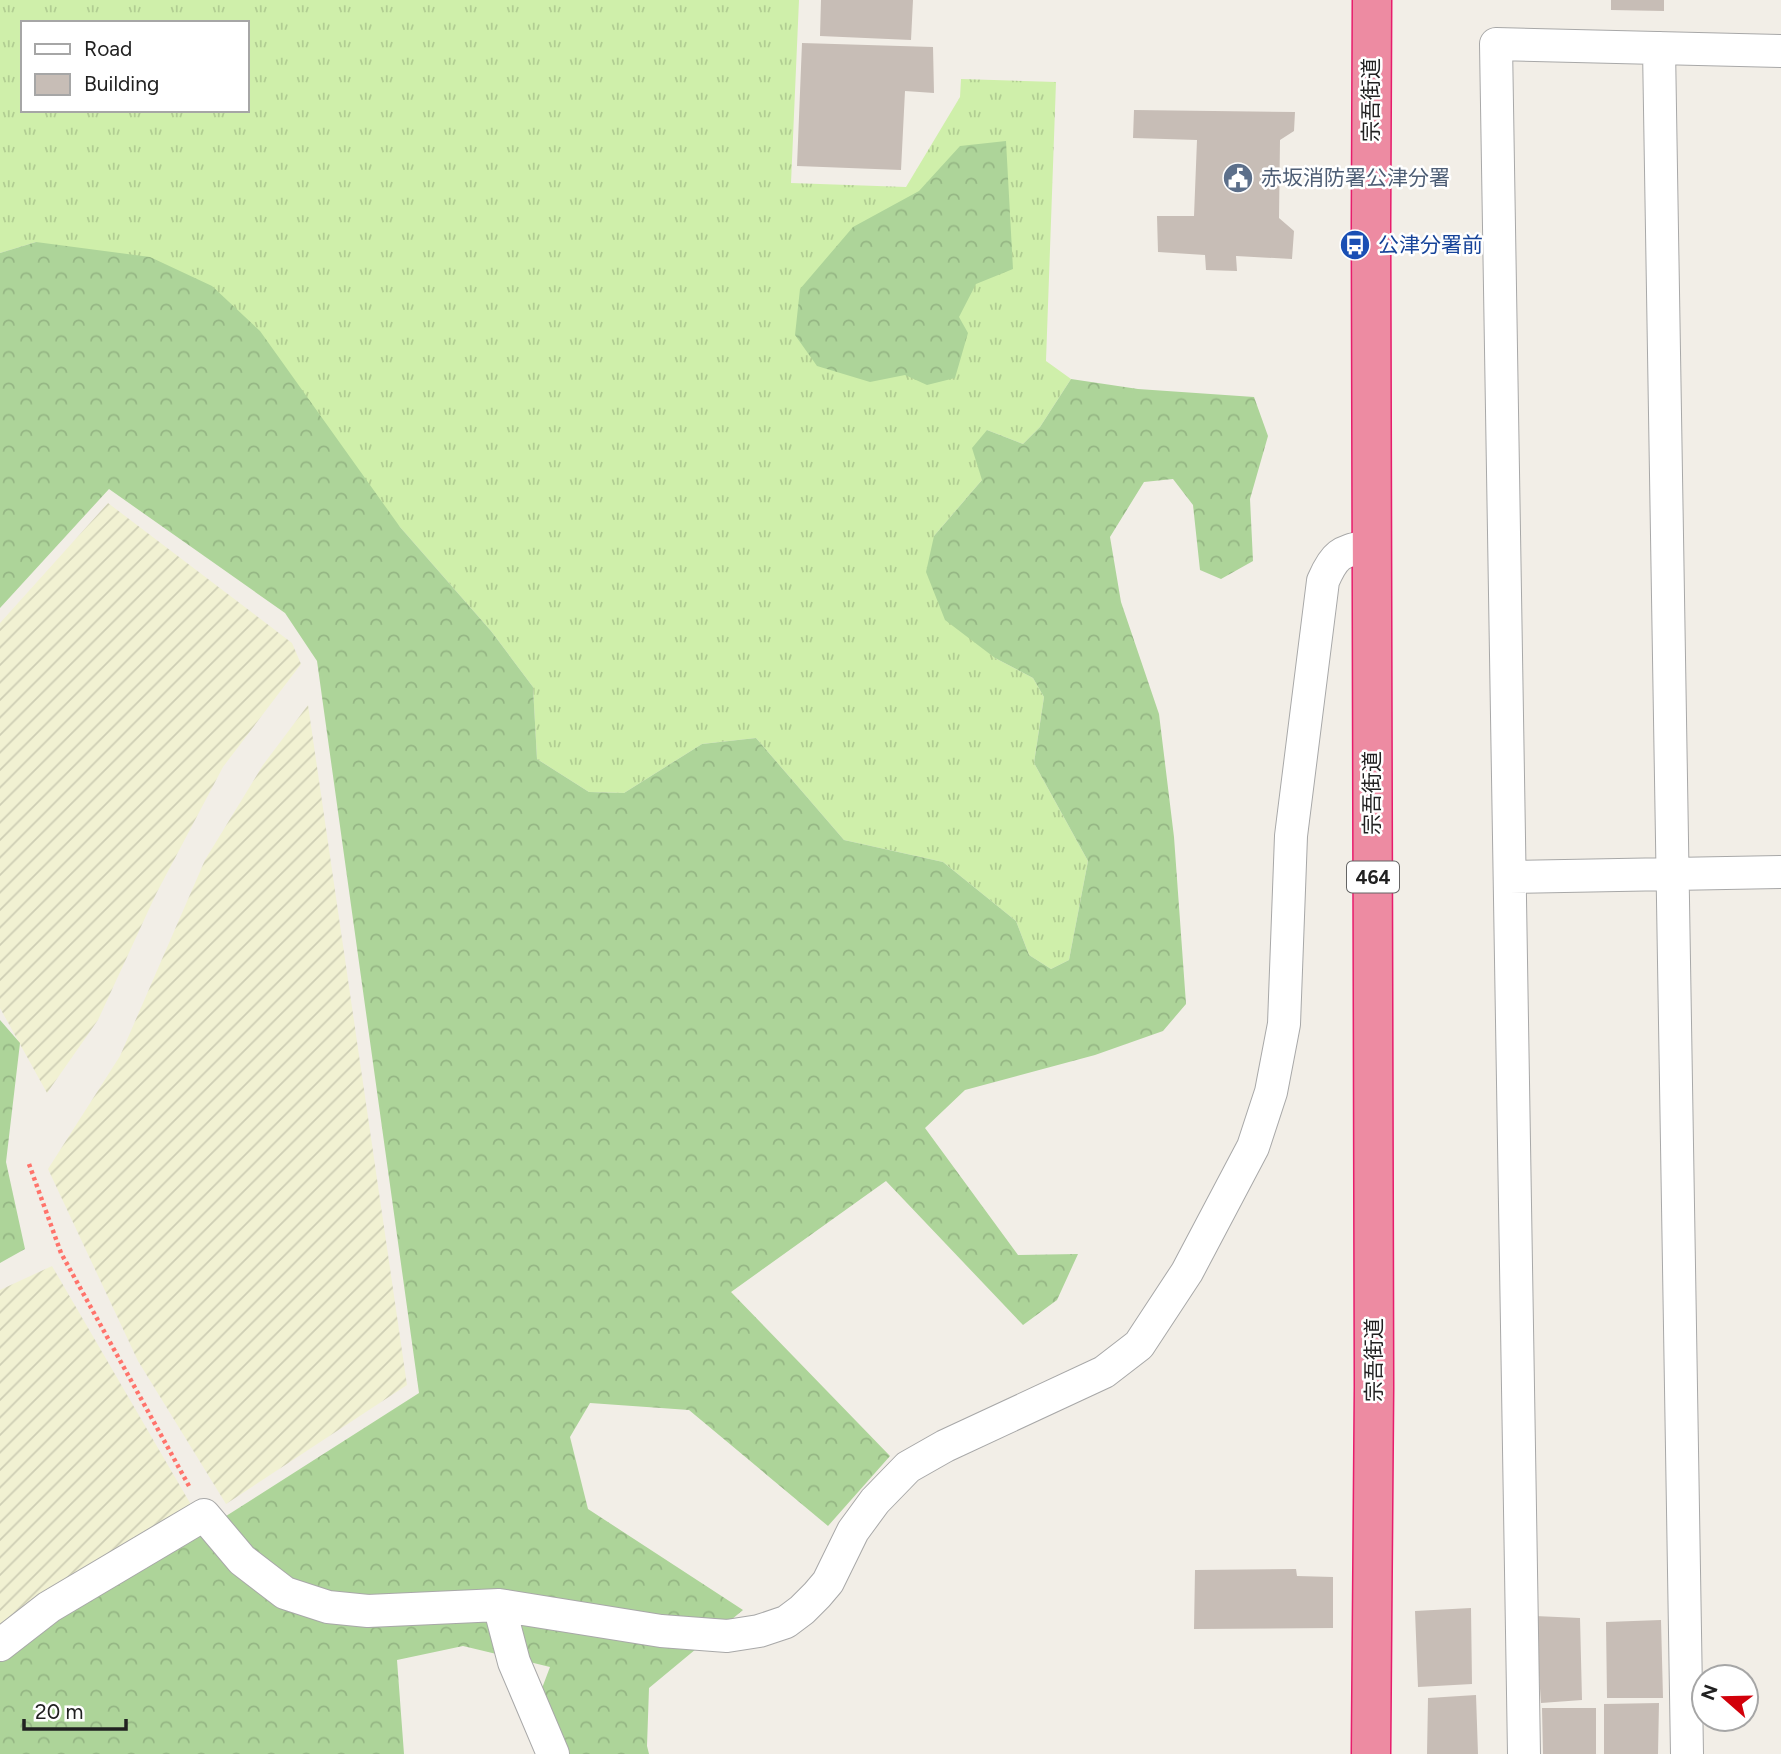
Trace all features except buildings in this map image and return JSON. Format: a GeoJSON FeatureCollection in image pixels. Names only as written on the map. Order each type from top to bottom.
{"type":"FeatureCollection","features":[{"type":"Feature","properties":{"kind":"highway","name":"宗吾街道"},"geometry":{"type":"LineString","coordinates":[[1371,1754],[1374,1387],[1372,0]]}},
{"type":"Feature","properties":{"kind":"street"},"geometry":{"type":"LineString","coordinates":[[1524,1754],[1496,44],[1781,51]]}},
{"type":"Feature","properties":{"kind":"street"},"geometry":{"type":"LineString","coordinates":[[1659,48],[1687,1754]]}},
{"type":"Feature","properties":{"kind":"street"},"geometry":{"type":"LineString","coordinates":[[0,1645],[49,1607],[204,1515],[242,1560],[274,1584],[285,1592],[328,1607],[368,1611],[499,1605],[661,1631],[727,1636],[759,1631],[786,1622],[817,1595],[828,1581],[853,1531],[875,1501],[908,1467],[944,1446],[1104,1372],[1139,1345],[1187,1272],[1253,1147],[1270,1092],[1284,1024],[1291,836],[1323,581],[1331,562],[1344,551],[1371,545]]}},
{"type":"Feature","properties":{"kind":"street"},"geometry":{"type":"LineString","coordinates":[[1510,877],[1781,872]]}},
{"type":"Feature","properties":{"kind":"street"},"geometry":{"type":"LineString","coordinates":[[499,1605],[514,1662],[554,1754]]}},
{"type":"Feature","properties":{"kind":"path"},"geometry":{"type":"LineString","coordinates":[[29,1164],[61,1253],[204,1515]]}},
{"type":"Feature","properties":{"kind":"green space"},"geometry":{"type":"Polygon","coordinates":[[[0,0],[799,0],[791,183],[906,187],[960,97],[961,79],[1056,82],[1046,361],[1071,379],[1040,427],[1023,444],[987,430],[982,480],[934,536],[995,658],[1033,678],[1044,697],[1034,763],[1088,861],[1069,960],[1051,969],[1029,955],[1016,921],[943,862],[844,840],[756,738],[702,744],[624,793],[589,792],[537,759],[533,687],[491,631],[400,527],[36,242],[0,253],[0,0]]]}},
{"type":"Feature","properties":{"kind":"green space"},"geometry":{"type":"Polygon","coordinates":[[[1006,141],[1013,269],[976,284],[959,317],[968,333],[955,378],[927,385],[905,375],[870,382],[817,366],[795,335],[800,289],[853,227],[919,191],[960,146],[1006,141]]]}},
{"type":"Feature","properties":{"kind":"green space"},"geometry":{"type":"Polygon","coordinates":[[[36,242],[150,257],[212,286],[260,331],[400,527],[491,631],[533,687],[537,759],[589,792],[624,793],[702,744],[756,738],[844,840],[943,862],[1016,921],[1029,955],[1051,969],[1069,960],[1088,861],[1034,763],[1044,697],[1033,678],[995,658],[945,620],[926,572],[934,536],[982,480],[972,448],[987,430],[1023,444],[1040,427],[1071,379],[1138,389],[1254,397],[1268,436],[1250,499],[1253,561],[1221,579],[1200,570],[1193,505],[1173,479],[1144,482],[1110,537],[1121,602],[1159,714],[1174,837],[1186,1004],[1163,1031],[1095,1055],[965,1090],[925,1128],[1018,1255],[1078,1254],[1057,1300],[1023,1325],[886,1181],[731,1292],[890,1456],[828,1526],[689,1410],[590,1403],[570,1437],[588,1509],[743,1610],[649,1688],[649,1754],[535,1754],[536,1704],[550,1667],[463,1646],[397,1660],[404,1754],[0,1754],[0,1661],[51,1615],[190,1539],[419,1393],[317,661],[285,613],[109,489],[0,608],[0,253],[36,242]]]}},
{"type":"Feature","properties":{"kind":"green space"},"geometry":{"type":"Polygon","coordinates":[[[108,503],[292,643],[301,664],[223,767],[156,894],[98,1020],[47,1093],[0,1008],[0,623],[108,503]]]}},
{"type":"Feature","properties":{"kind":"green space"},"geometry":{"type":"Polygon","coordinates":[[[308,705],[407,1385],[226,1504],[138,1361],[48,1169],[120,1056],[205,860],[263,765],[308,705]]]}},
{"type":"Feature","properties":{"kind":"green space"},"geometry":{"type":"Polygon","coordinates":[[[0,1020],[20,1043],[6,1162],[25,1249],[0,1263],[0,1020]]]}},
{"type":"Feature","properties":{"kind":"green space"},"geometry":{"type":"Polygon","coordinates":[[[52,1266],[197,1515],[0,1632],[0,1290],[52,1266]]]}},
{"type":"Feature","properties":{"kind":"place","name":"赤坂消防署公津分署"},"geometry":{"type":"Point","coordinates":[1238,178]}},
{"type":"Feature","properties":{"kind":"place","name":"公津分署前"},"geometry":{"type":"Point","coordinates":[1355,245]}}]}
